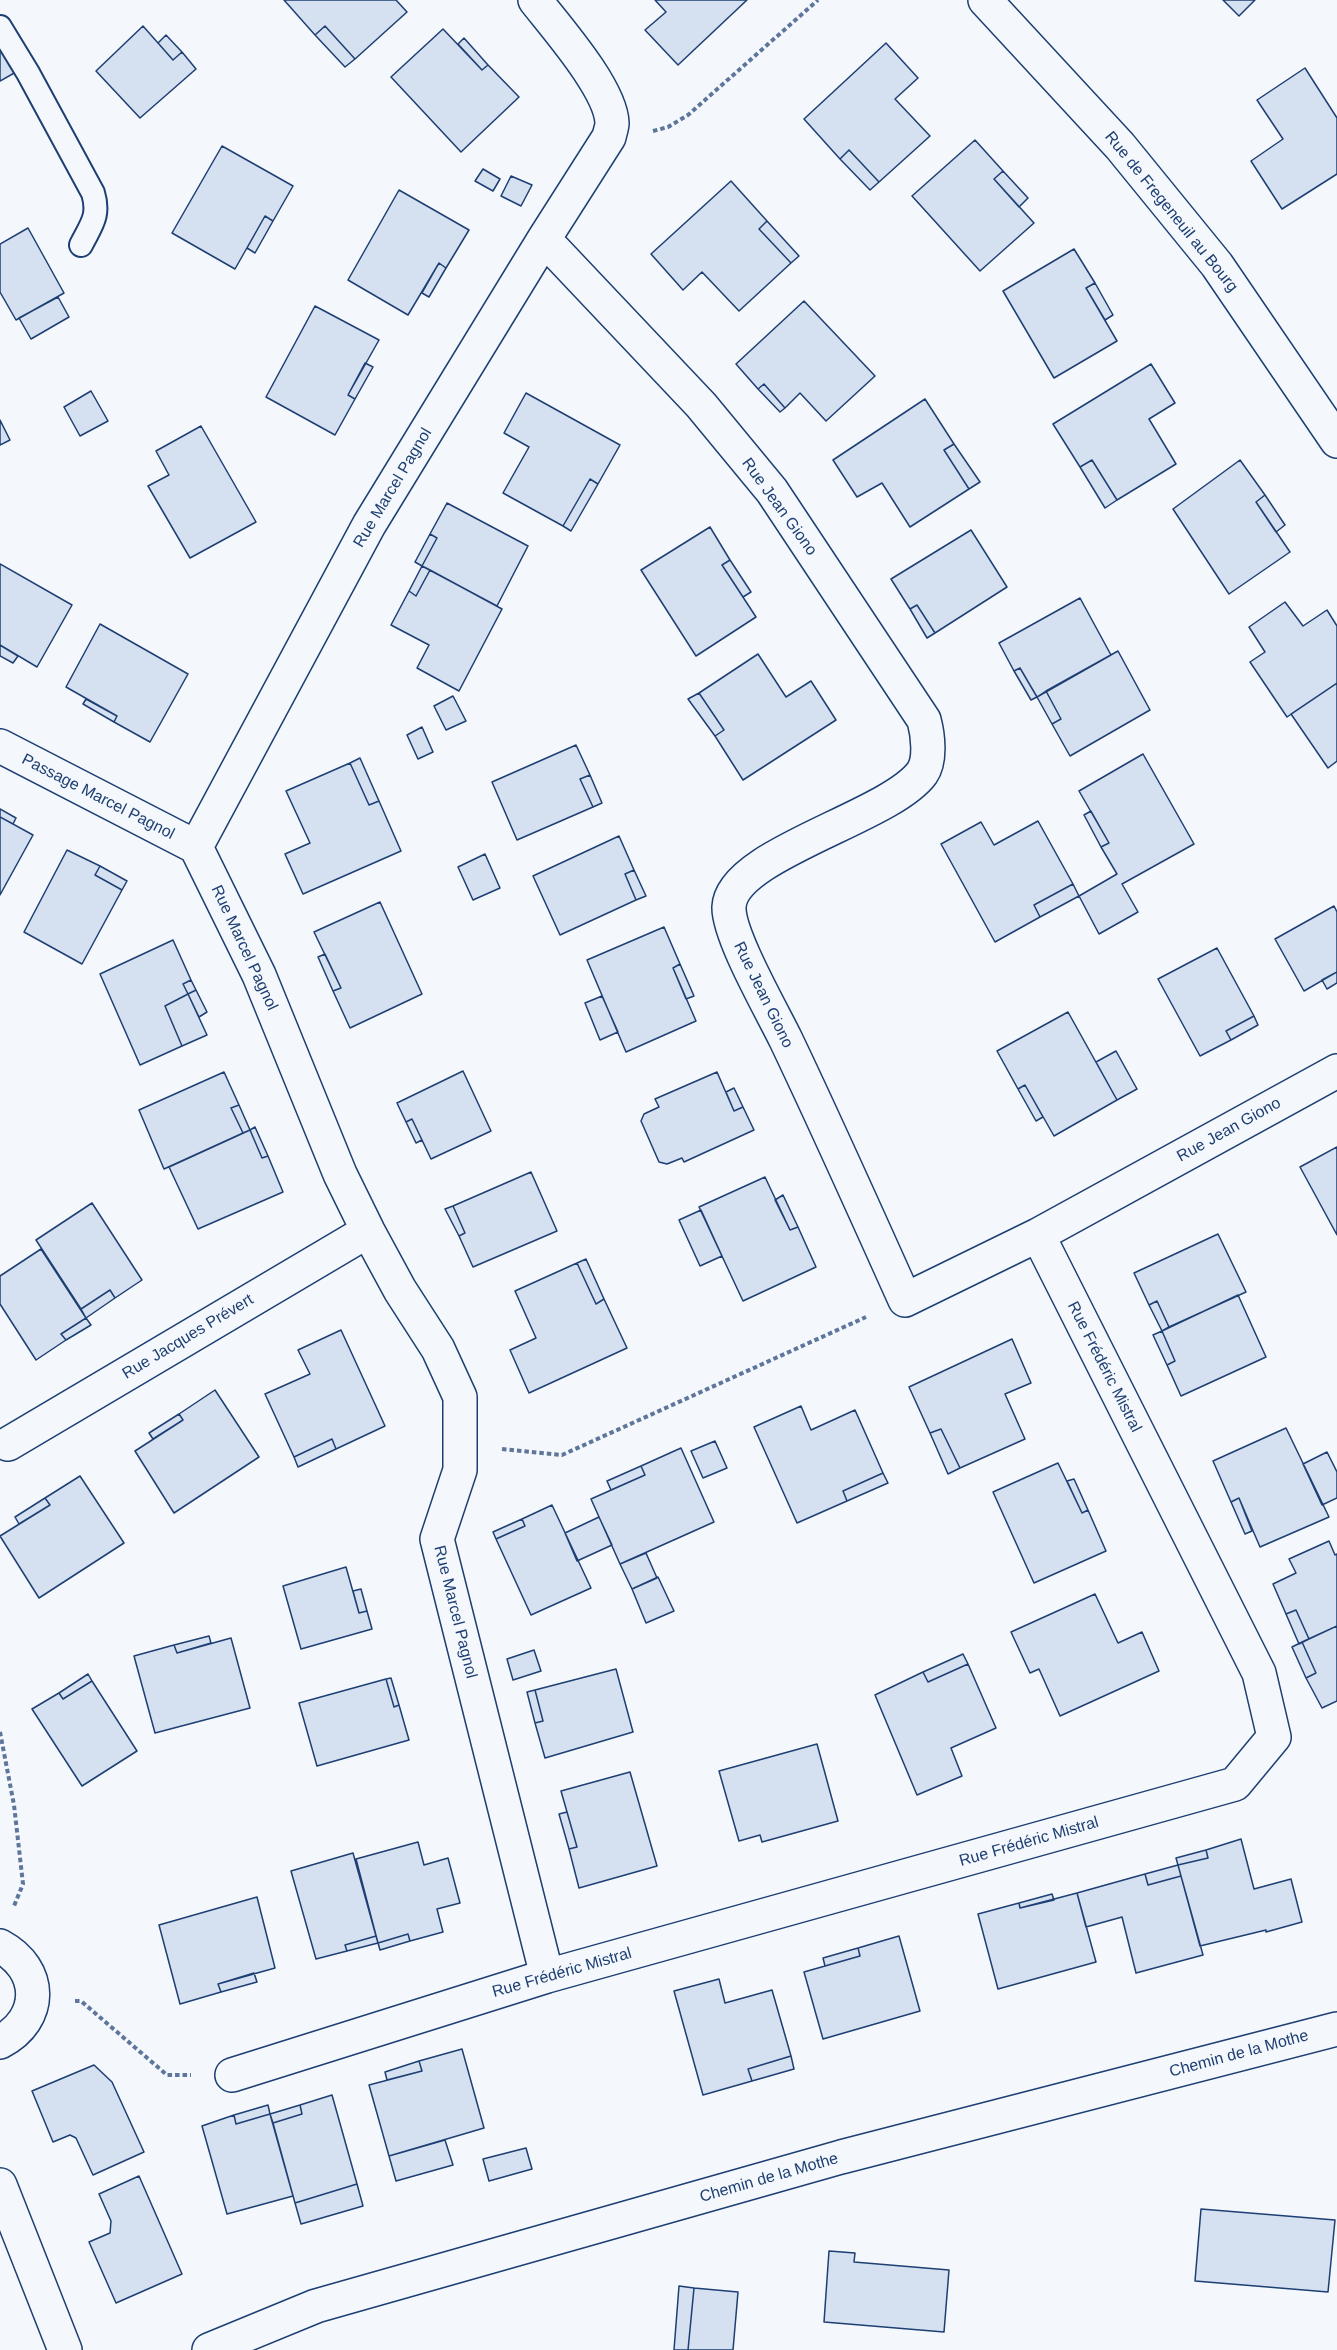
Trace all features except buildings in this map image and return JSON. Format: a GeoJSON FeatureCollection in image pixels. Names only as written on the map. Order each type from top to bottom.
{"type":"FeatureCollection","features":[{"type":"Feature","properties":{"kind":"street"},"geometry":{"type":"LineString","coordinates":[[535,0],[584,62],[604,98],[612,122],[609,137]]}},
{"type":"Feature","properties":{"kind":"street","name":"Rue de Fregeneuil au Bourg"},"geometry":{"type":"LineString","coordinates":[[985,0],[1120,146],[1217,265],[1337,441]]}},
{"type":"Feature","properties":{"kind":"street","name":"Rue Marcel Pagnol"},"geometry":{"type":"LineString","coordinates":[[547,1976],[437,1539],[460,1470],[460,1397],[438,1349],[400,1290],[340,1174],[259,975],[196,847],[369,525],[609,137]]}},
{"type":"Feature","properties":{"kind":"street","name":"Rue Jean Giono"},"geometry":{"type":"LineString","coordinates":[[544,239],[701,405],[772,491],[924,720],[929,741],[923,772],[897,795],[756,868],[737,887],[729,906],[733,932],[787,1042],[905,1300],[1038,1235],[1337,1071]]}},
{"type":"Feature","properties":{"kind":"street","name":"Passage Marcel Pagnol"},"geometry":{"type":"LineString","coordinates":[[0,746],[196,847]]}},
{"type":"Feature","properties":{"kind":"street","name":"Rue Jacques Prévert"},"geometry":{"type":"LineString","coordinates":[[8,1444],[368,1232]]}},
{"type":"Feature","properties":{"kind":"street","name":"Rue Frédéric Mistral"},"geometry":{"type":"LineString","coordinates":[[232,2075],[547,1976],[1235,1784],[1274,1737],[1259,1673],[1038,1235]]}},
{"type":"Feature","properties":{"kind":"street"},"geometry":{"type":"LineString","coordinates":[[0,1946],[13,1953],[24,1964],[31,1979],[33,1996],[30,2011],[22,2025],[11,2036],[0,2042]]}},
{"type":"Feature","properties":{"kind":"street","name":"Chemin de la Mothe"},"geometry":{"type":"LineString","coordinates":[[209,2350],[316,2306],[841,2157],[1337,2029]]}},
{"type":"Feature","properties":{"kind":"street"},"geometry":{"type":"LineString","coordinates":[[0,2185],[65,2350]]}},
{"type":"Feature","properties":{"kind":"lane"},"geometry":{"type":"LineString","coordinates":[[0,27],[28,73],[93,193],[97,207],[94,220],[81,245]]}},
{"type":"Feature","properties":{"kind":"path"},"geometry":{"type":"LineString","coordinates":[[609,137],[645,134],[668,127],[688,115],[818,0]]}},
{"type":"Feature","properties":{"kind":"path"},"geometry":{"type":"LineString","coordinates":[[459,1446],[562,1455],[905,1300]]}},
{"type":"Feature","properties":{"kind":"path"},"geometry":{"type":"LineString","coordinates":[[0,1732],[14,1804],[23,1884],[11,1912]]}},
{"type":"Feature","properties":{"kind":"path"},"geometry":{"type":"LineString","coordinates":[[33,1996],[81,2001],[167,2075],[232,2075]]}}]}
